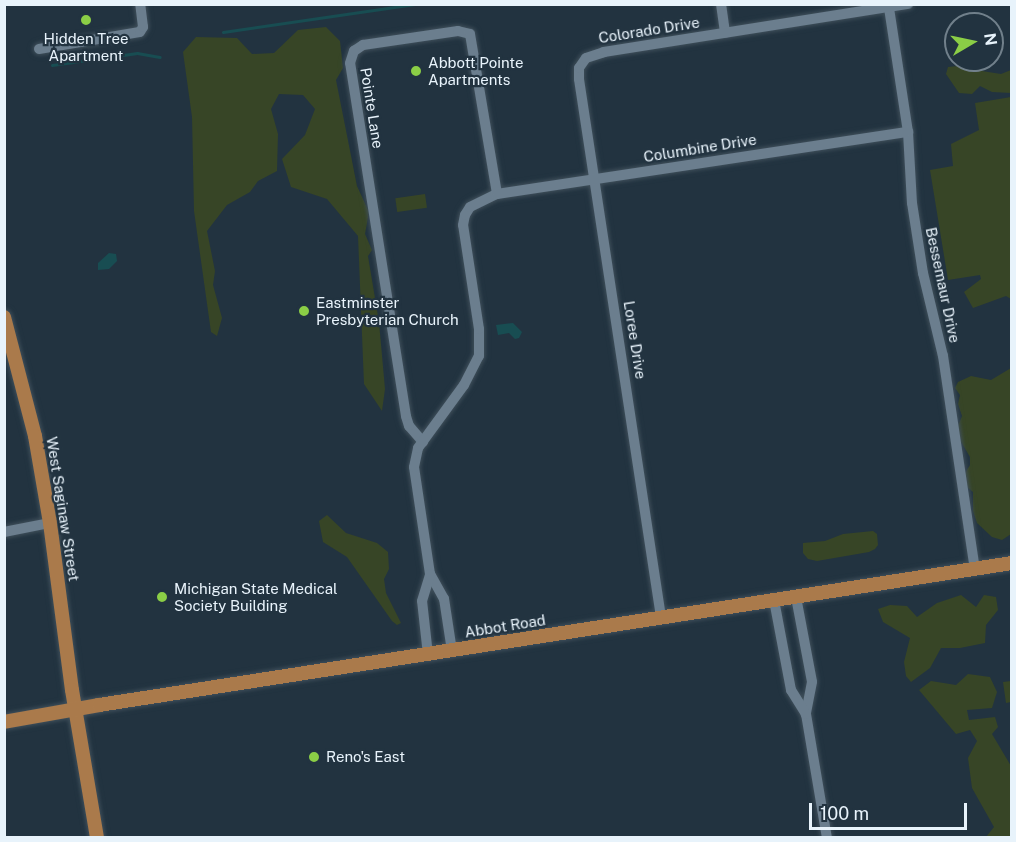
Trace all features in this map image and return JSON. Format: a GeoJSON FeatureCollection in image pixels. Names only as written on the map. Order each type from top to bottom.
{"type":"FeatureCollection","features":[{"type":"Feature","properties":{"kind":"main road","name":"West Saginaw Street"},"geometry":{"type":"LineString","coordinates":[[4,317],[35,436],[50,523],[75,709],[97,837]]}},
{"type":"Feature","properties":{"kind":"main road","name":"Abbot Road"},"geometry":{"type":"LineString","coordinates":[[4,722],[1011,563]]}},
{"type":"Feature","properties":{"kind":"street"},"geometry":{"type":"LineString","coordinates":[[39,49],[140,32],[144,27],[140,4]]}},
{"type":"Feature","properties":{"kind":"street"},"geometry":{"type":"LineString","coordinates":[[721,4],[725,33]]}},
{"type":"Feature","properties":{"kind":"street","name":"Colorado Drive"},"geometry":{"type":"LineString","coordinates":[[579,68],[592,55],[908,4]]}},
{"type":"Feature","properties":{"kind":"street","name":"Bessemaur Drive"},"geometry":{"type":"LineString","coordinates":[[889,8],[908,132],[912,203],[923,273],[943,356],[975,568]]}},
{"type":"Feature","properties":{"kind":"street","name":"Pointe Lane"},"geometry":{"type":"LineString","coordinates":[[423,441],[410,426],[406,416],[350,63],[354,51],[363,45],[458,31],[470,34],[497,194]]}},
{"type":"Feature","properties":{"kind":"street","name":"Loree Drive"},"geometry":{"type":"LineString","coordinates":[[579,68],[661,617]]}},
{"type":"Feature","properties":{"kind":"street","name":"Columbine Drive"},"geometry":{"type":"LineString","coordinates":[[497,194],[908,132]]}},
{"type":"Feature","properties":{"kind":"street"},"geometry":{"type":"LineString","coordinates":[[452,651],[444,599],[430,574],[414,467],[418,448],[473,372],[479,356],[479,328],[464,225],[465,215],[478,201],[497,194]]}},
{"type":"Feature","properties":{"kind":"street"},"geometry":{"type":"LineString","coordinates":[[4,532],[50,523]]}},
{"type":"Feature","properties":{"kind":"street"},"geometry":{"type":"LineString","coordinates":[[428,655],[422,601],[430,574]]}},
{"type":"Feature","properties":{"kind":"street"},"geometry":{"type":"LineString","coordinates":[[796,597],[812,682],[806,714],[827,837]]}},
{"type":"Feature","properties":{"kind":"street"},"geometry":{"type":"LineString","coordinates":[[774,600],[791,690],[806,714]]}},
{"type":"Feature","properties":{"kind":"shaded area"},"geometry":{"type":"Polygon","coordinates":[[[326,27],[340,41],[343,68],[336,80],[357,186],[369,212],[365,234],[372,250],[368,256],[379,322],[385,389],[382,411],[364,384],[358,236],[327,199],[291,187],[282,159],[305,135],[315,109],[303,95],[279,94],[271,109],[278,134],[277,171],[258,181],[250,192],[227,205],[207,231],[215,271],[213,285],[222,318],[217,336],[211,332],[194,211],[192,117],[183,52],[196,37],[237,38],[252,54],[274,53],[298,30],[326,27]]]}},
{"type":"Feature","properties":{"kind":"shaded area"},"geometry":{"type":"Polygon","coordinates":[[[1011,70],[1011,93],[992,92],[980,86],[972,94],[959,93],[947,72],[988,72],[1001,74],[1011,70]]]}},
{"type":"Feature","properties":{"kind":"shaded area"},"geometry":{"type":"Polygon","coordinates":[[[1011,97],[1011,299],[1006,296],[973,308],[964,292],[981,279],[980,275],[948,280],[930,170],[953,166],[951,144],[979,130],[975,103],[1011,97]]]}},
{"type":"Feature","properties":{"kind":"shaded area"},"geometry":{"type":"Polygon","coordinates":[[[425,194],[427,208],[397,212],[395,198],[425,194]]]}},
{"type":"Feature","properties":{"kind":"shaded area"},"geometry":{"type":"Polygon","coordinates":[[[109,253],[116,254],[117,261],[109,269],[98,270],[98,263],[109,253]]]}},
{"type":"Feature","properties":{"kind":"shaded area"},"geometry":{"type":"Polygon","coordinates":[[[513,323],[522,332],[519,338],[515,339],[509,333],[498,335],[496,325],[513,323]]]}},
{"type":"Feature","properties":{"kind":"shaded area"},"geometry":{"type":"Polygon","coordinates":[[[1011,368],[1011,534],[1002,540],[992,537],[977,523],[973,511],[973,492],[967,487],[965,473],[970,465],[970,457],[960,440],[958,426],[962,416],[958,404],[960,395],[955,388],[958,382],[971,376],[991,380],[1011,368]]]}},
{"type":"Feature","properties":{"kind":"shaded area"},"geometry":{"type":"Polygon","coordinates":[[[327,515],[346,533],[377,543],[388,552],[389,569],[384,579],[386,593],[401,623],[397,625],[392,621],[347,557],[323,542],[319,521],[327,515]]]}},
{"type":"Feature","properties":{"kind":"shaded area"},"geometry":{"type":"Polygon","coordinates":[[[873,531],[877,534],[878,545],[869,552],[817,561],[808,559],[803,553],[803,543],[825,541],[843,534],[873,531]]]}},
{"type":"Feature","properties":{"kind":"shaded area"},"geometry":{"type":"Polygon","coordinates":[[[961,595],[976,607],[984,595],[996,597],[998,610],[986,625],[985,643],[960,648],[941,648],[930,668],[911,682],[906,676],[904,662],[910,638],[883,622],[878,609],[890,605],[907,606],[917,617],[937,603],[961,595]]]}},
{"type":"Feature","properties":{"kind":"shaded area"},"geometry":{"type":"Polygon","coordinates":[[[968,674],[990,677],[997,692],[992,708],[967,710],[969,720],[995,717],[998,727],[992,734],[1011,766],[1011,837],[986,837],[994,827],[972,788],[968,758],[977,741],[970,730],[956,734],[919,690],[931,681],[956,685],[968,674]]]}},
{"type":"Feature","properties":{"kind":"shaded area"},"geometry":{"type":"Polygon","coordinates":[[[1011,681],[1011,702],[1006,703],[1003,682],[1011,681]]]}},
{"type":"Feature","properties":{"kind":"waterway"},"geometry":{"type":"LineString","coordinates":[[223,32],[415,4]]}},
{"type":"Feature","properties":{"kind":"waterway"},"geometry":{"type":"LineString","coordinates":[[52,65],[137,53],[160,57]]}},
{"type":"Feature","properties":{"kind":"place","name":"Hidden Tree Apartment"},"geometry":{"type":"Point","coordinates":[86,20]}},
{"type":"Feature","properties":{"kind":"place","name":"Abbott Pointe Apartments"},"geometry":{"type":"Point","coordinates":[416,71]}},
{"type":"Feature","properties":{"kind":"place","name":"Eastminster Presbyterian Church"},"geometry":{"type":"Point","coordinates":[304,311]}},
{"type":"Feature","properties":{"kind":"place","name":"Michigan State Medical Society Building"},"geometry":{"type":"Point","coordinates":[162,597]}},
{"type":"Feature","properties":{"kind":"place","name":"Reno's East"},"geometry":{"type":"Point","coordinates":[314,757]}}]}
